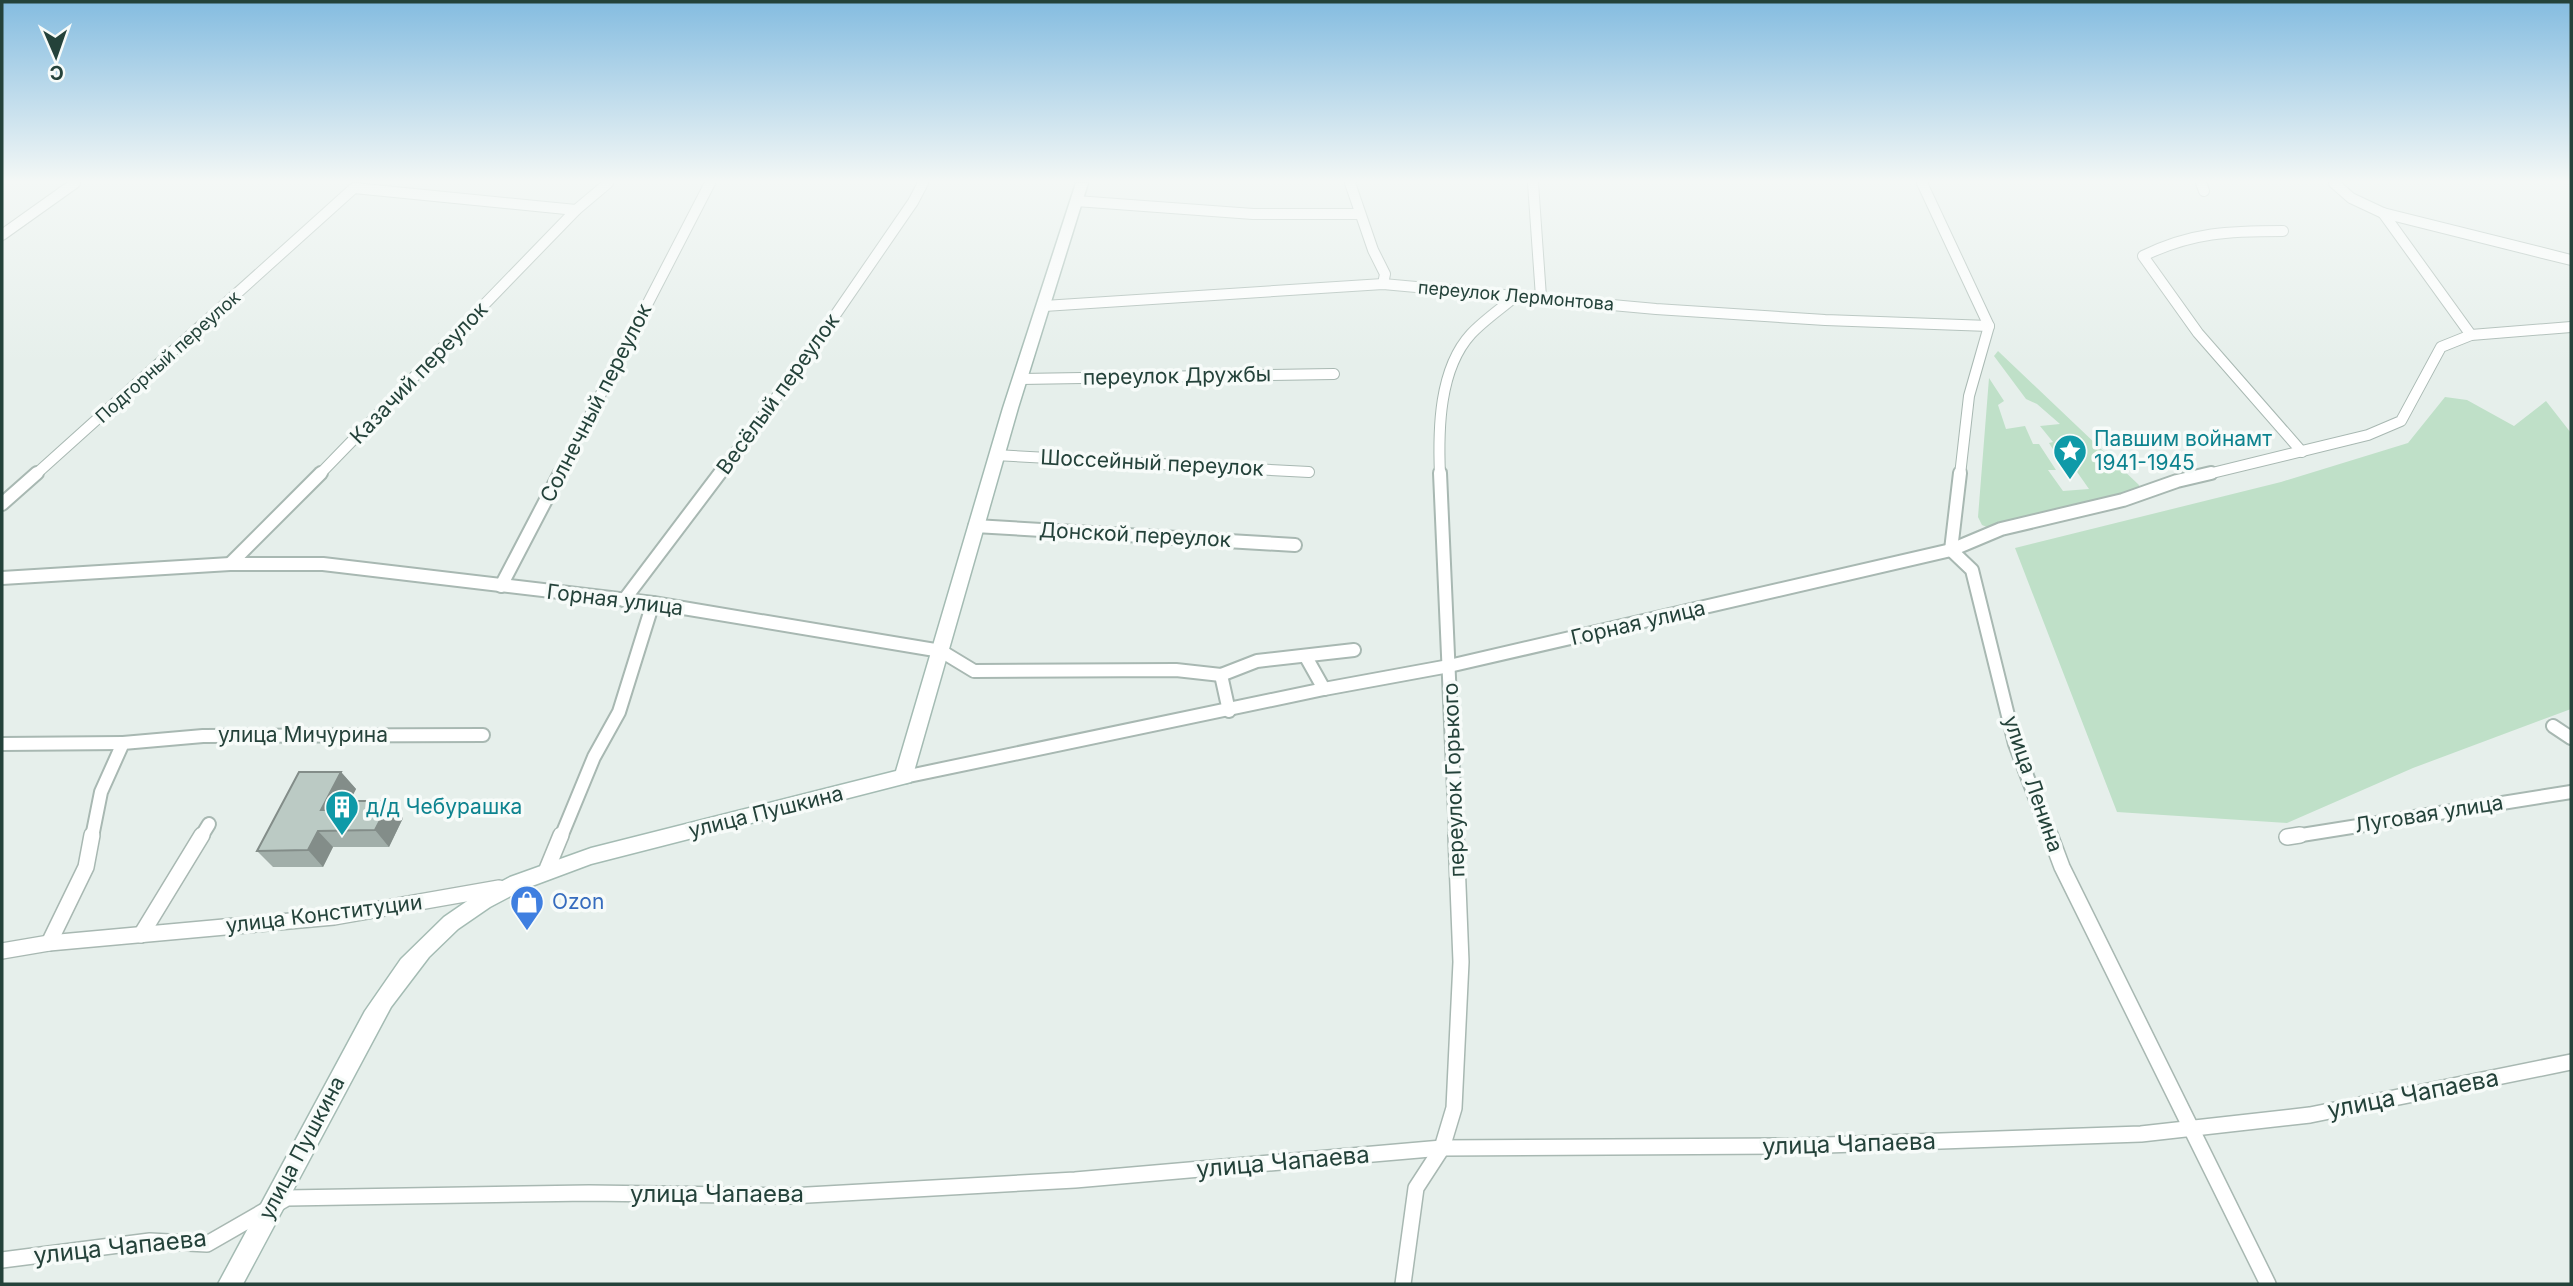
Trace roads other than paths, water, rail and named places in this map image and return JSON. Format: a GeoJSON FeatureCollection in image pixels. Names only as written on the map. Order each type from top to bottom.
{"type":"FeatureCollection","features":[{"type":"Feature","properties":{"kind":"main road"},"geometry":{"type":"LineString","coordinates":[[904,777],[916,726],[995,455],[1063,243]]}},
{"type":"Feature","properties":{"kind":"main road","name":"улица Пушкина"},"geometry":{"type":"LineString","coordinates":[[230,1284],[363,1034],[394,984],[423,948],[457,919],[507,886],[547,869],[904,777]]}},
{"type":"Feature","properties":{"kind":"street","name":"Подгорный переулок"},"geometry":{"type":"LineString","coordinates":[[2,504],[293,243]]}},
{"type":"Feature","properties":{"kind":"street","name":"Казачий переулок"},"geometry":{"type":"LineString","coordinates":[[230,564],[407,387],[544,243]]}},
{"type":"Feature","properties":{"kind":"street","name":"Солнечный переулок"},"geometry":{"type":"LineString","coordinates":[[501,586],[679,243]]}},
{"type":"Feature","properties":{"kind":"street","name":"Весёлый переулок"},"geometry":{"type":"LineString","coordinates":[[624,600],[805,359],[885,243]]}},
{"type":"Feature","properties":{"kind":"street"},"geometry":{"type":"LineString","coordinates":[[1370,243],[1385,274],[1382,284]]}},
{"type":"Feature","properties":{"kind":"street"},"geometry":{"type":"LineString","coordinates":[[1538,243],[1541,297]]}},
{"type":"Feature","properties":{"kind":"street"},"geometry":{"type":"LineString","coordinates":[[1950,243],[1989,326],[1969,396],[1951,550],[2001,529],[2123,499],[2176,481],[2368,435],[2402,421],[2441,347],[2471,335],[2571,327]]}},
{"type":"Feature","properties":{"kind":"street"},"geometry":{"type":"LineString","coordinates":[[2168,243],[2143,256],[2172,298],[2230,370],[2302,452]]}},
{"type":"Feature","properties":{"kind":"street"},"geometry":{"type":"LineString","coordinates":[[2405,243],[2471,335]]}},
{"type":"Feature","properties":{"kind":"street"},"geometry":{"type":"LineString","coordinates":[[2503,243],[2571,260]]}},
{"type":"Feature","properties":{"kind":"street","name":"переулок Лермонтова"},"geometry":{"type":"LineString","coordinates":[[1044,306],[1382,284],[1682,311],[1989,326]]}},
{"type":"Feature","properties":{"kind":"street","name":"переулок Горького"},"geometry":{"type":"LineString","coordinates":[[1403,1284],[1416,1188],[1442,1148],[1454,1108],[1461,962],[1439,449],[1447,375],[1470,335],[1517,295]]}},
{"type":"Feature","properties":{"kind":"street","name":"переулок Дружбы"},"geometry":{"type":"LineString","coordinates":[[1020,379],[1334,374]]}},
{"type":"Feature","properties":{"kind":"street","name":"Шоссейный переулок"},"geometry":{"type":"LineString","coordinates":[[995,455],[1309,472]]}},
{"type":"Feature","properties":{"kind":"street","name":"Донской переулок"},"geometry":{"type":"LineString","coordinates":[[975,526],[1295,545]]}},
{"type":"Feature","properties":{"kind":"street","name":"Горная улица"},"geometry":{"type":"LineString","coordinates":[[904,777],[1324,689],[1449,666],[1951,550]]}},
{"type":"Feature","properties":{"kind":"street","name":"улица Ленина"},"geometry":{"type":"LineString","coordinates":[[1951,550],[1972,570],[2015,744],[2062,867],[2269,1284]]}},
{"type":"Feature","properties":{"kind":"street","name":"Горная улица"},"geometry":{"type":"LineString","coordinates":[[2,578],[230,564],[323,564],[653,603],[940,651],[974,671],[1176,670],[1221,675],[1257,661],[1354,650]]}},
{"type":"Feature","properties":{"kind":"street"},"geometry":{"type":"LineString","coordinates":[[547,869],[594,757],[619,712],[653,603]]}},
{"type":"Feature","properties":{"kind":"street"},"geometry":{"type":"LineString","coordinates":[[1306,657],[1324,689]]}},
{"type":"Feature","properties":{"kind":"street"},"geometry":{"type":"LineString","coordinates":[[1221,675],[1230,710]]}},
{"type":"Feature","properties":{"kind":"street"},"geometry":{"type":"LineString","coordinates":[[2553,726],[2571,738]]}},
{"type":"Feature","properties":{"kind":"street","name":"улица Мичурина"},"geometry":{"type":"LineString","coordinates":[[2,744],[123,743],[203,736],[483,735]]}},
{"type":"Feature","properties":{"kind":"street"},"geometry":{"type":"LineString","coordinates":[[49,943],[86,867],[101,792],[123,743]]}},
{"type":"Feature","properties":{"kind":"street","name":"Луговая улица"},"geometry":{"type":"LineString","coordinates":[[2287,836],[2571,792]]}},
{"type":"Feature","properties":{"kind":"street"},"geometry":{"type":"LineString","coordinates":[[141,935],[209,824]]}},
{"type":"Feature","properties":{"kind":"street","name":"улица Конституции"},"geometry":{"type":"LineString","coordinates":[[2,951],[49,943],[334,917],[507,886]]}},
{"type":"Feature","properties":{"kind":"street","name":"улица Чапаева"},"geometry":{"type":"LineString","coordinates":[[2,1260],[150,1241],[207,1244],[287,1198],[589,1193],[790,1196],[1075,1180],[1442,1148],[1811,1146],[2141,1134],[2310,1115],[2571,1062]]}},
{"type":"Feature","properties":{"kind":"place","name":"Павшим войнамт 1941-1945"},"geometry":{"type":"Point","coordinates":[2070,481]}},
{"type":"Feature","properties":{"kind":"place","name":"д/д Чебурашка"},"geometry":{"type":"Point","coordinates":[342,837]}},
{"type":"Feature","properties":{"kind":"place","name":"Ozon"},"geometry":{"type":"Point","coordinates":[527,932]}}]}
